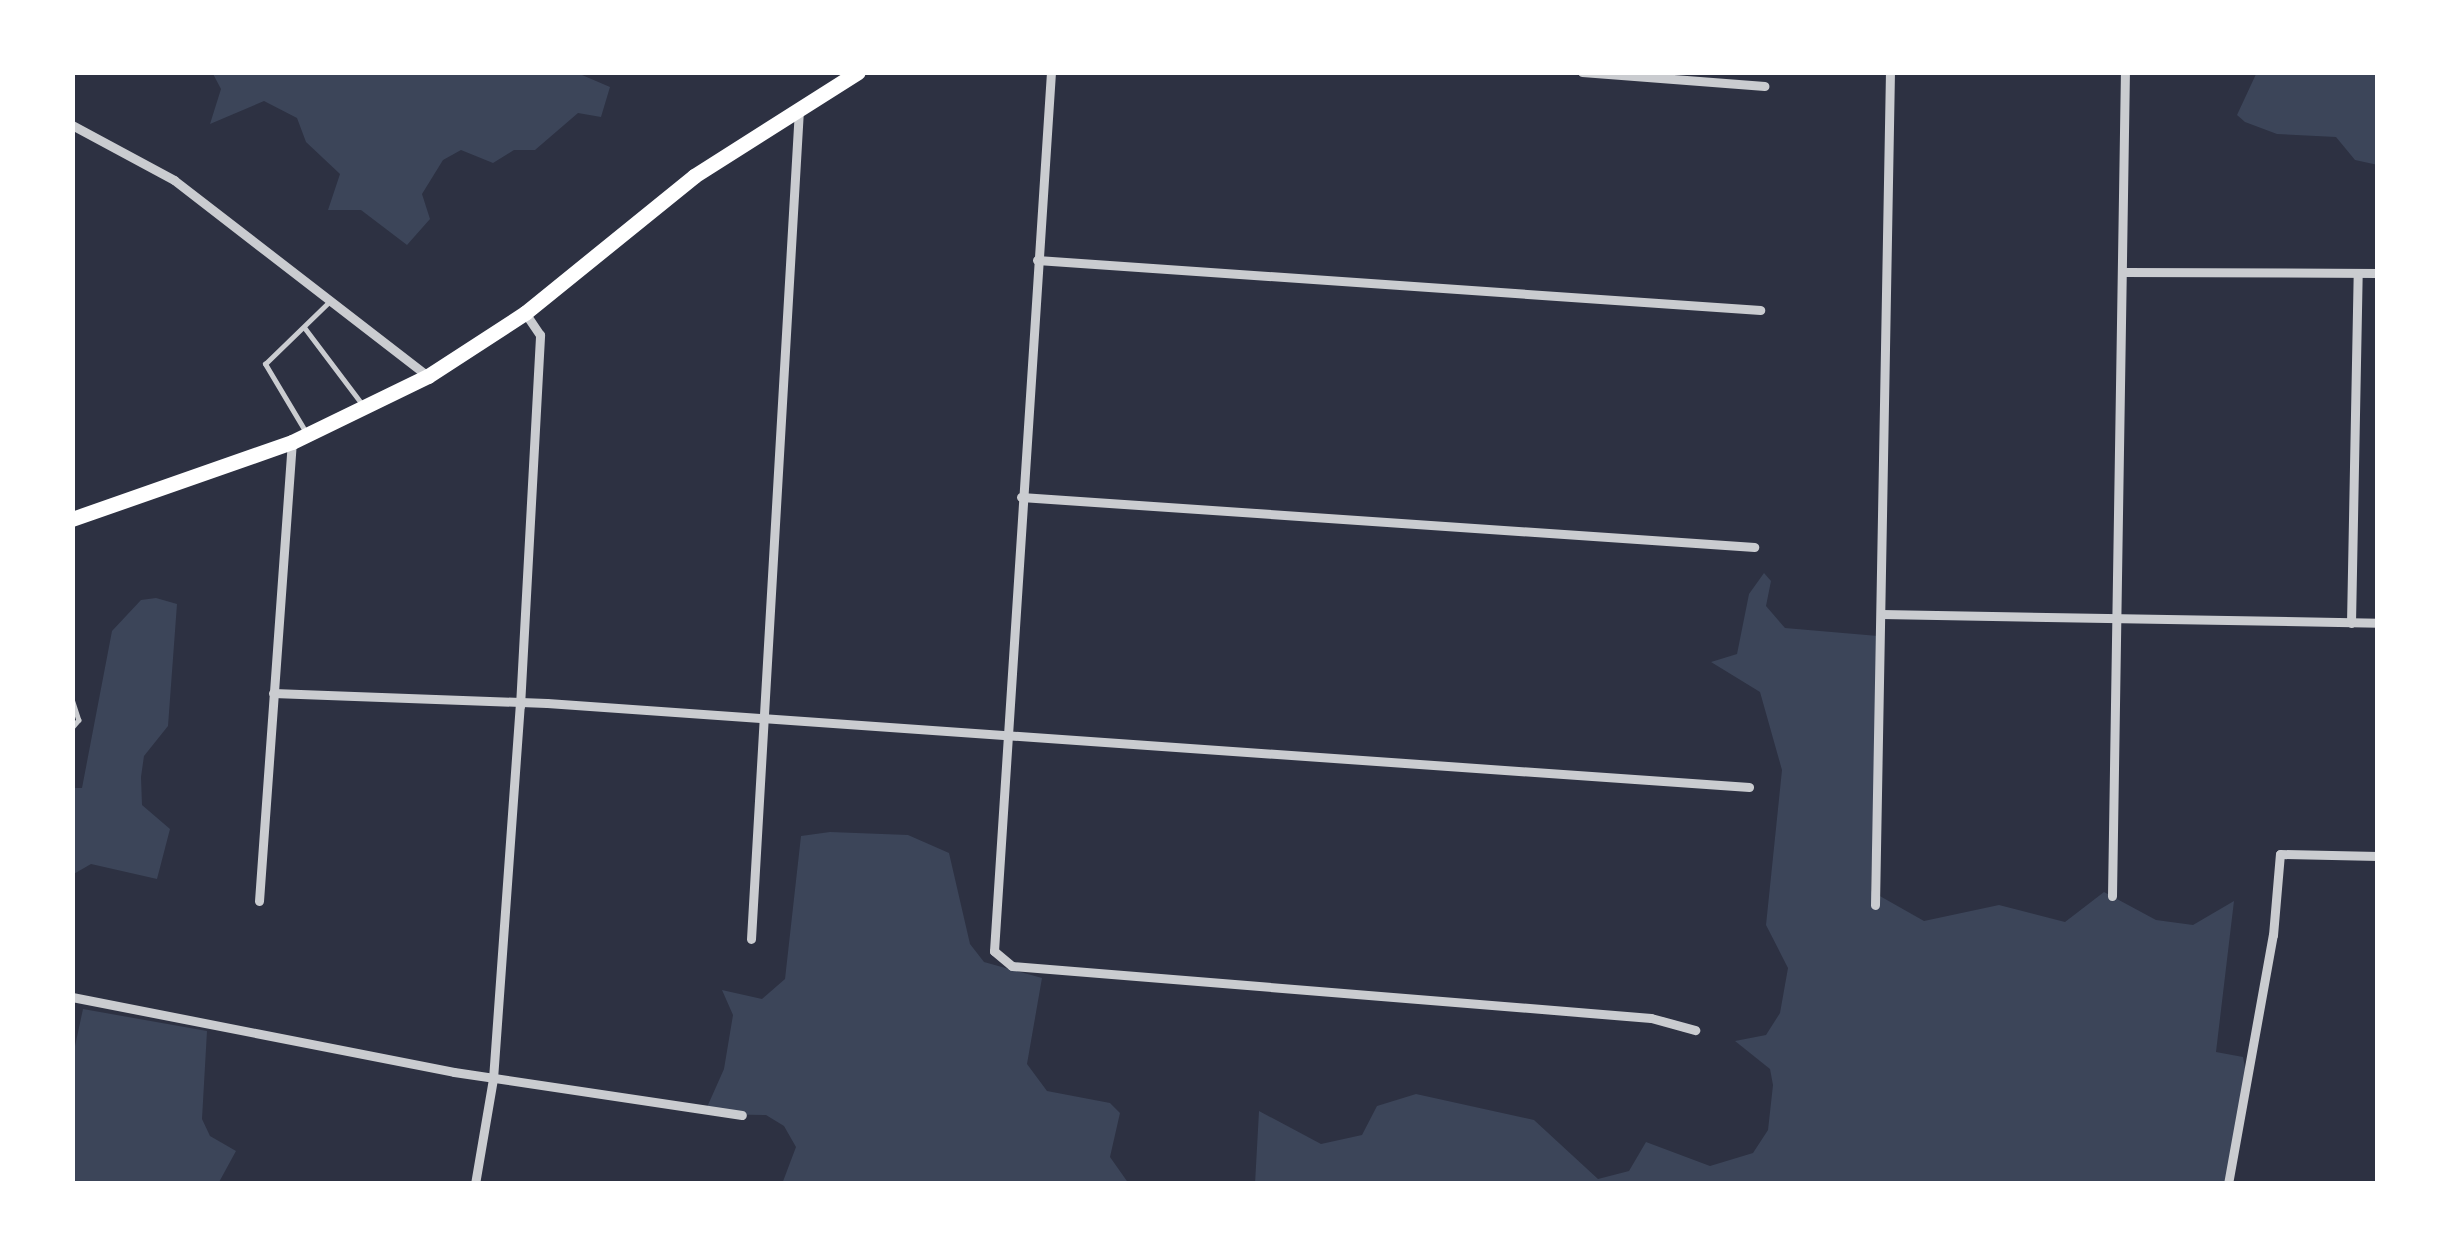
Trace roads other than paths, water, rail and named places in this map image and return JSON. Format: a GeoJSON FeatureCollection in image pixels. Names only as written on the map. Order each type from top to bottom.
{"type":"FeatureCollection","features":[{"type":"Feature","properties":{"kind":"main road"},"geometry":{"type":"LineString","coordinates":[[72,519],[300,439],[428,376],[525,313],[694,176],[858,72]]}},
{"type":"Feature","properties":{"kind":"street"},"geometry":{"type":"LineString","coordinates":[[1051,72],[993,932],[1002,963],[1651,1018],[1695,1030]]}},
{"type":"Feature","properties":{"kind":"street"},"geometry":{"type":"LineString","coordinates":[[1582,72],[1764,86]]}},
{"type":"Feature","properties":{"kind":"street"},"geometry":{"type":"LineString","coordinates":[[1875,905],[1890,72]]}},
{"type":"Feature","properties":{"kind":"street"},"geometry":{"type":"LineString","coordinates":[[2112,896],[2125,72]]}},
{"type":"Feature","properties":{"kind":"street"},"geometry":{"type":"LineString","coordinates":[[752,939],[799,110]]}},
{"type":"Feature","properties":{"kind":"street"},"geometry":{"type":"LineString","coordinates":[[72,125],[141,157],[428,376]]}},
{"type":"Feature","properties":{"kind":"street"},"geometry":{"type":"LineString","coordinates":[[1037,260],[1760,310]]}},
{"type":"Feature","properties":{"kind":"street"},"geometry":{"type":"LineString","coordinates":[[2125,272],[2378,273]]}},
{"type":"Feature","properties":{"kind":"street"},"geometry":{"type":"LineString","coordinates":[[2351,623],[2358,273]]}},
{"type":"Feature","properties":{"kind":"street"},"geometry":{"type":"LineString","coordinates":[[475,1184],[493,1079],[520,706],[540,335],[525,313]]}},
{"type":"Feature","properties":{"kind":"street"},"geometry":{"type":"LineString","coordinates":[[259,902],[273,692],[300,439]]}},
{"type":"Feature","properties":{"kind":"street"},"geometry":{"type":"LineString","coordinates":[[1021,497],[1754,547]]}},
{"type":"Feature","properties":{"kind":"street"},"geometry":{"type":"LineString","coordinates":[[1881,614],[2378,623]]}},
{"type":"Feature","properties":{"kind":"street"},"geometry":{"type":"LineString","coordinates":[[273,692],[1749,787]]}},
{"type":"Feature","properties":{"kind":"street"},"geometry":{"type":"LineString","coordinates":[[2228,1184],[2273,934],[2280,854],[2378,856]]}},
{"type":"Feature","properties":{"kind":"street"},"geometry":{"type":"LineString","coordinates":[[72,997],[493,1079],[742,1115]]}},
{"type":"Feature","properties":{"kind":"lane"},"geometry":{"type":"LineString","coordinates":[[300,439],[265,364],[330,301]]}},
{"type":"Feature","properties":{"kind":"lane"},"geometry":{"type":"LineString","coordinates":[[304,327],[367,409]]}},
{"type":"Feature","properties":{"kind":"lane"},"geometry":{"type":"LineString","coordinates":[[72,699],[79,720],[72,728]]}}]}
